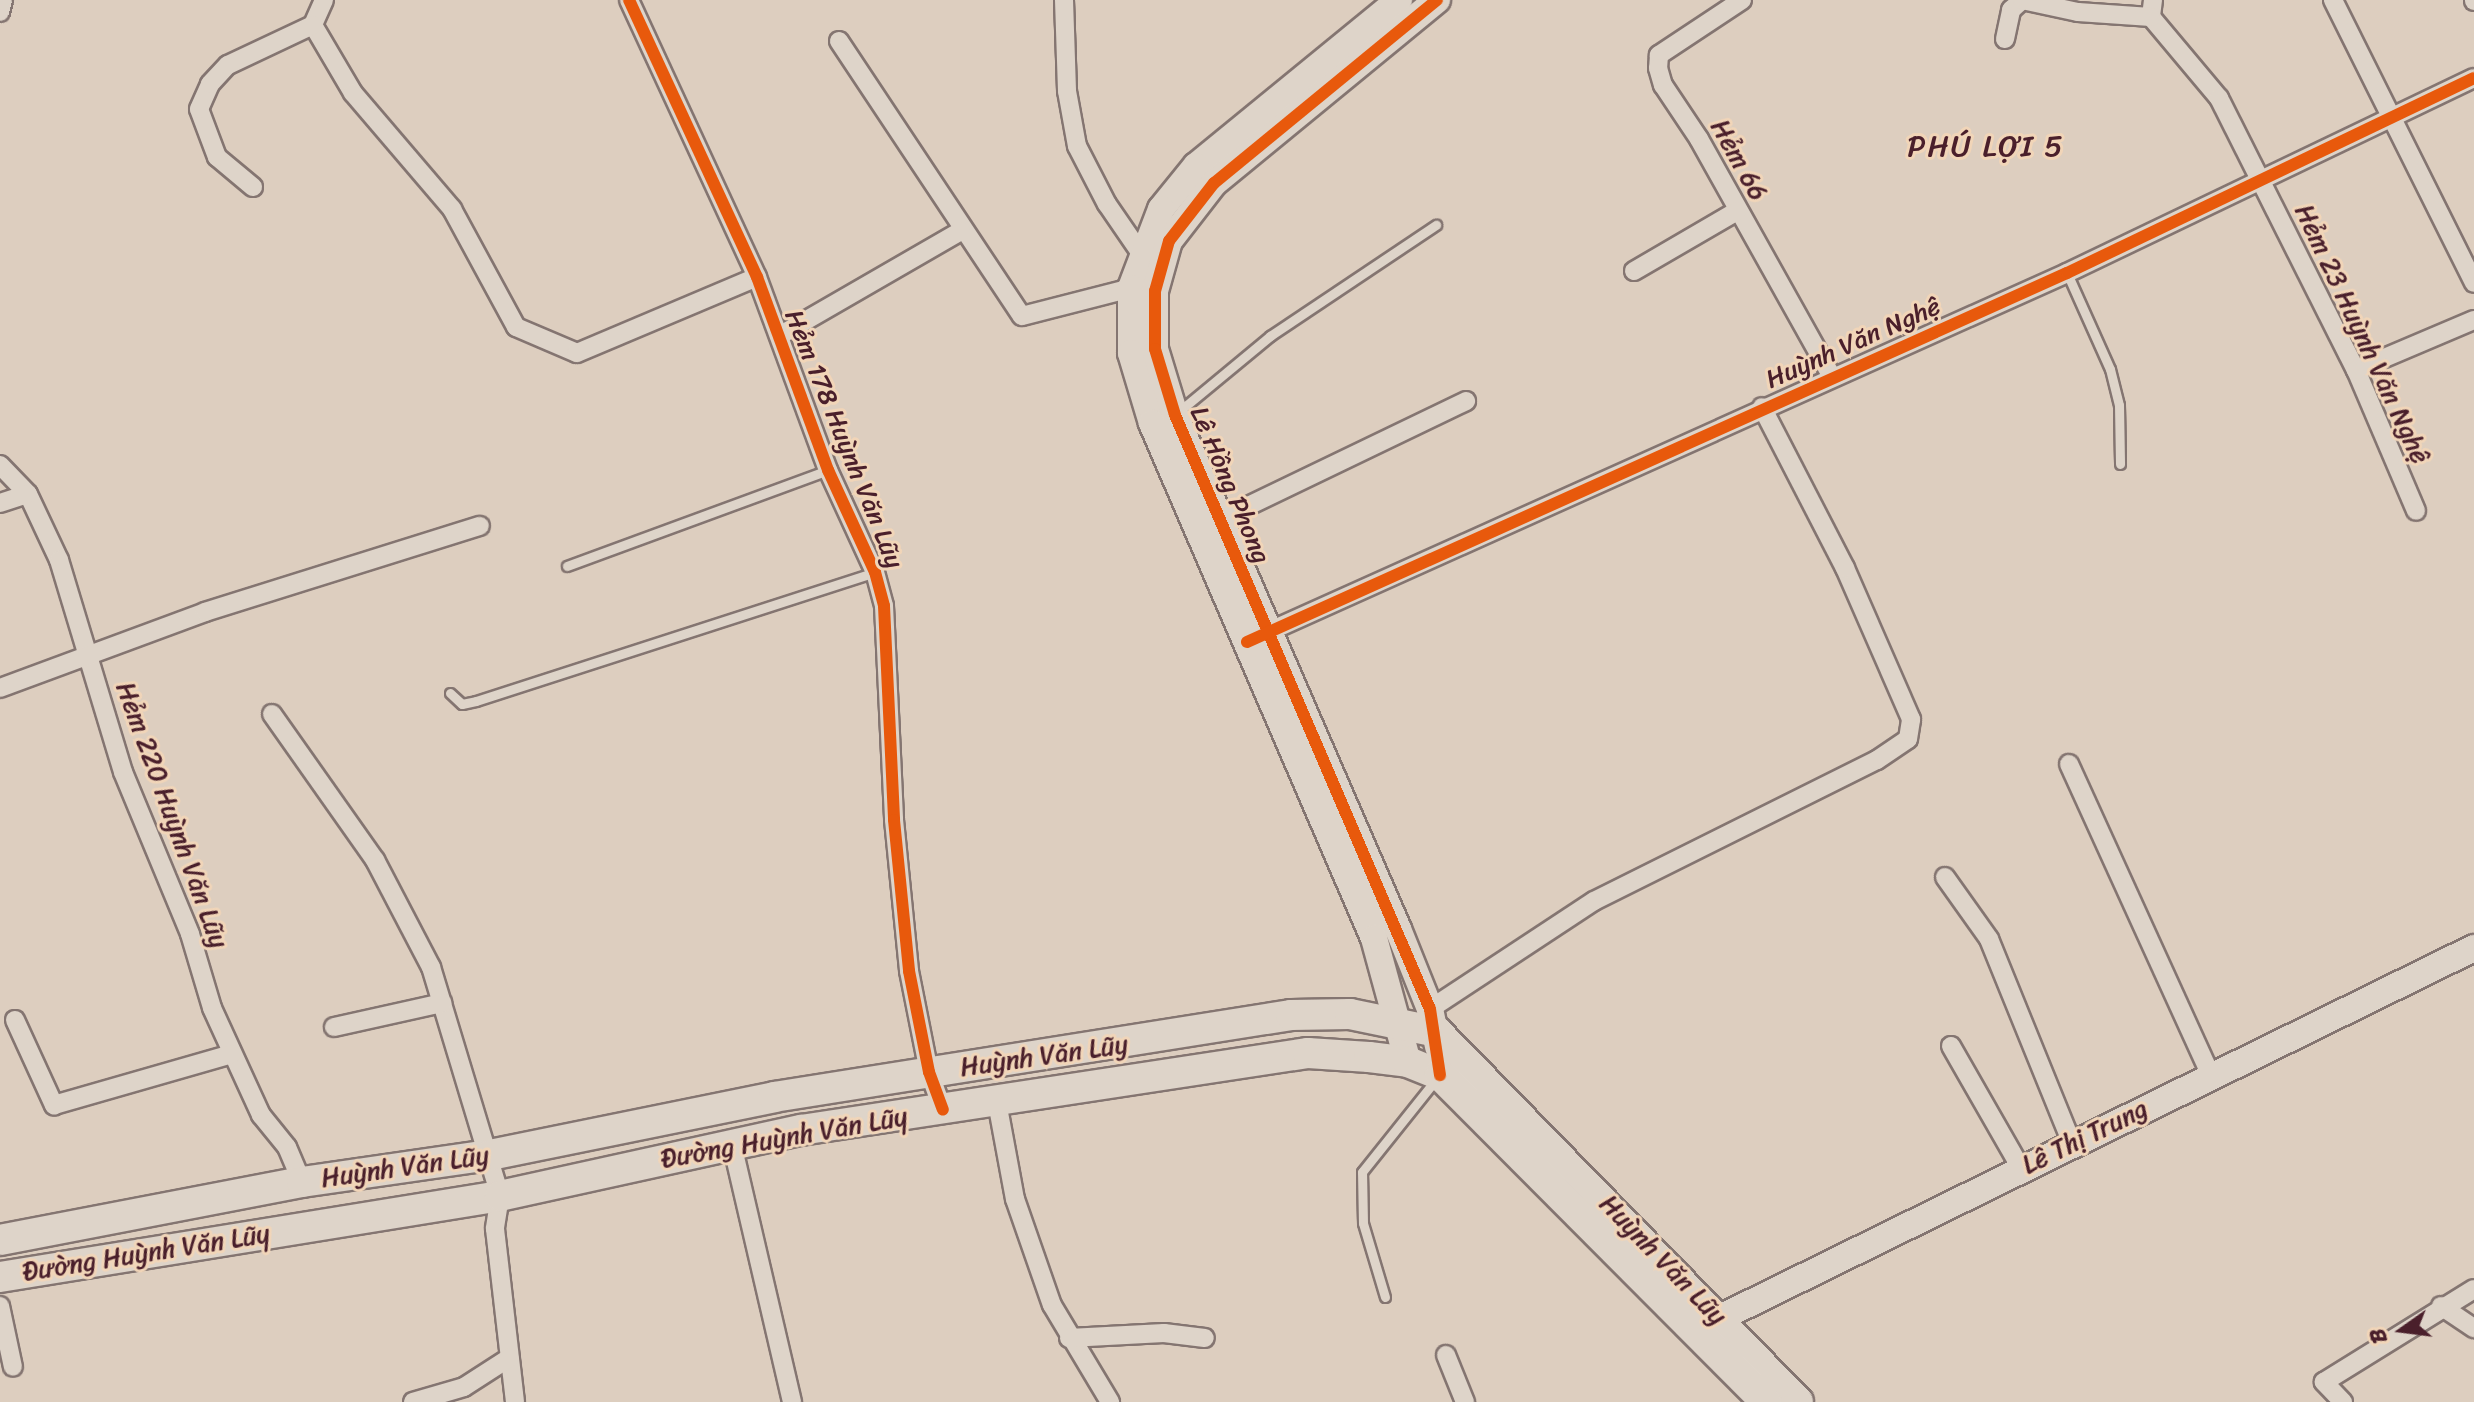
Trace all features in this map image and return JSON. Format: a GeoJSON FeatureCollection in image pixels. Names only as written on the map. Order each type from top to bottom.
{"type":"FeatureCollection","features":[{"type":"Feature","properties":{"kind":"main road","name":"Huỳnh Văn Lũy"},"geometry":{"type":"LineString","coordinates":[[0,1240],[302,1182],[490,1155],[774,1097],[1291,1015],[1434,1021],[1711,1327],[1766,1402]]}},
{"type":"Feature","properties":{"kind":"main road","name":"Đường Huỳnh Văn Lũy"},"geometry":{"type":"LineString","coordinates":[[0,1277],[500,1196],[732,1144],[1308,1053],[1408,1062],[1440,1075],[1711,1327]]}},
{"type":"Feature","properties":{"kind":"main road","name":"Huỳnh Văn Lũy"},"geometry":{"type":"LineString","coordinates":[[1711,1327],[1798,1402]]}},
{"type":"Feature","properties":{"kind":"street"},"geometry":{"type":"LineString","coordinates":[[0,12],[3,0]]}},
{"type":"Feature","properties":{"kind":"street"},"geometry":{"type":"LineString","coordinates":[[253,187],[217,157],[199,109],[210,84],[228,65],[313,25],[324,0]]}},
{"type":"Feature","properties":{"kind":"street","name":"Hẻm 178 Huỳnh Văn Lũy"},"geometry":{"type":"LineString","coordinates":[[629,0],[757,277],[828,470],[875,572],[884,606],[894,820],[909,971],[929,1072],[943,1110]]}},
{"type":"Feature","properties":{"kind":"street"},"geometry":{"type":"LineString","coordinates":[[1064,0],[1067,91],[1077,146],[1107,204],[1142,255]]}},
{"type":"Feature","properties":{"kind":"street","name":"Lê Hồng Phong"},"geometry":{"type":"LineString","coordinates":[[1399,0],[1196,166],[1161,209],[1131,288],[1131,353],[1152,423],[1258,637],[1434,1021],[1440,1075]]}},
{"type":"Feature","properties":{"kind":"street","name":"Lê Hồng Phong"},"geometry":{"type":"LineString","coordinates":[[1408,1062],[1400,1020],[1258,637],[1221,519],[1175,415],[1155,349],[1155,291],[1169,241],[1214,183],[1437,0]]}},
{"type":"Feature","properties":{"kind":"street","name":"Hẻm 66"},"geometry":{"type":"LineString","coordinates":[[1742,0],[1659,55],[1658,68],[1663,85],[1699,139],[1831,375]]}},
{"type":"Feature","properties":{"kind":"street"},"geometry":{"type":"LineString","coordinates":[[2005,39],[2011,10],[2022,0],[2078,12],[2152,8]]}},
{"type":"Feature","properties":{"kind":"street"},"geometry":{"type":"LineString","coordinates":[[2333,0],[2389,118],[2474,283]]}},
{"type":"Feature","properties":{"kind":"street","name":"Hẻm 23 Huỳnh Văn Nghệ"},"geometry":{"type":"LineString","coordinates":[[2152,8],[2219,98],[2356,370],[2416,511]]}},
{"type":"Feature","properties":{"kind":"street"},"geometry":{"type":"LineString","coordinates":[[313,25],[353,93],[452,209],[516,327],[537,340],[577,353],[757,277]]}},
{"type":"Feature","properties":{"kind":"street"},"geometry":{"type":"LineString","coordinates":[[839,41],[961,231],[1022,316],[1131,288]]}},
{"type":"Feature","properties":{"kind":"street","name":"Huỳnh Văn Nghệ"},"geometry":{"type":"LineString","coordinates":[[1258,637],[1831,375],[2067,273],[2474,78]]}},
{"type":"Feature","properties":{"kind":"street"},"geometry":{"type":"LineString","coordinates":[[1634,271],[1737,211]]}},
{"type":"Feature","properties":{"kind":"street"},"geometry":{"type":"LineString","coordinates":[[779,336],[961,231]]}},
{"type":"Feature","properties":{"kind":"street"},"geometry":{"type":"LineString","coordinates":[[2356,370],[2474,320]]}},
{"type":"Feature","properties":{"kind":"street"},"geometry":{"type":"LineString","coordinates":[[1221,519],[1466,401]]}},
{"type":"Feature","properties":{"kind":"street"},"geometry":{"type":"LineString","coordinates":[[1434,1021],[1594,901],[1877,760],[1908,739],[1911,719],[1845,568],[1762,407]]}},
{"type":"Feature","properties":{"kind":"street","name":"Hẻm 220 Huỳnh Văn Lũy"},"geometry":{"type":"LineString","coordinates":[[0,465],[28,494],[59,560],[85,655],[123,772],[190,934],[232,1054],[261,1115],[287,1147],[302,1182]]}},
{"type":"Feature","properties":{"kind":"street"},"geometry":{"type":"LineString","coordinates":[[0,503],[28,494]]}},
{"type":"Feature","properties":{"kind":"street"},"geometry":{"type":"LineString","coordinates":[[0,688],[85,655],[406,546],[480,526]]}},
{"type":"Feature","properties":{"kind":"street"},"geometry":{"type":"LineString","coordinates":[[272,714],[375,860],[431,967],[500,1196],[495,1229],[515,1402]]}},
{"type":"Feature","properties":{"kind":"street"},"geometry":{"type":"LineString","coordinates":[[2069,764],[2211,1075]]}},
{"type":"Feature","properties":{"kind":"street"},"geometry":{"type":"LineString","coordinates":[[1945,877],[1989,939],[2072,1143]]}},
{"type":"Feature","properties":{"kind":"street","name":"Lê Thị Trung"},"geometry":{"type":"LineString","coordinates":[[1711,1327],[2021,1168],[2474,948]]}},
{"type":"Feature","properties":{"kind":"street"},"geometry":{"type":"LineString","coordinates":[[334,1027],[442,1003]]}},
{"type":"Feature","properties":{"kind":"street"},"geometry":{"type":"LineString","coordinates":[[15,1020],[54,1105],[232,1054]]}},
{"type":"Feature","properties":{"kind":"street"},"geometry":{"type":"LineString","coordinates":[[1951,1046],[2021,1168]]}},
{"type":"Feature","properties":{"kind":"street"},"geometry":{"type":"LineString","coordinates":[[997,1102],[1015,1199],[1069,1338],[1110,1402]]}},
{"type":"Feature","properties":{"kind":"street"},"geometry":{"type":"LineString","coordinates":[[732,1144],[792,1402]]}},
{"type":"Feature","properties":{"kind":"street"},"geometry":{"type":"LineString","coordinates":[[2343,1402],[2324,1382],[2441,1306],[2474,1289]]}},
{"type":"Feature","properties":{"kind":"street"},"geometry":{"type":"LineString","coordinates":[[0,1306],[13,1367]]}},
{"type":"Feature","properties":{"kind":"street"},"geometry":{"type":"LineString","coordinates":[[2441,1306],[2474,1328]]}},
{"type":"Feature","properties":{"kind":"street"},"geometry":{"type":"LineString","coordinates":[[1069,1338],[1164,1333],[1205,1338]]}},
{"type":"Feature","properties":{"kind":"street"},"geometry":{"type":"LineString","coordinates":[[1446,1355],[1465,1402]]}},
{"type":"Feature","properties":{"kind":"street"},"geometry":{"type":"LineString","coordinates":[[413,1402],[464,1387],[509,1358]]}},
{"type":"Feature","properties":{"kind":"lane"},"geometry":{"type":"LineString","coordinates":[[1175,415],[1270,336],[1436,225]]}},
{"type":"Feature","properties":{"kind":"lane"},"geometry":{"type":"LineString","coordinates":[[2067,273],[2110,369],[2119,405],[2120,464]]}},
{"type":"Feature","properties":{"kind":"lane"},"geometry":{"type":"LineString","coordinates":[[567,566],[828,470]]}},
{"type":"Feature","properties":{"kind":"lane"},"geometry":{"type":"LineString","coordinates":[[450,693],[462,704],[476,701],[875,572]]}},
{"type":"Feature","properties":{"kind":"lane"},"geometry":{"type":"LineString","coordinates":[[1385,1297],[1361,1213],[1362,1172],[1440,1075]]}},
{"type":"Feature","properties":{"kind":"cycle path"},"geometry":{"type":"LineString","coordinates":[[629,0],[757,277],[828,470],[875,572],[884,606],[894,820],[909,971],[929,1072],[943,1110]]}},
{"type":"Feature","properties":{"kind":"cycle path"},"geometry":{"type":"LineString","coordinates":[[1437,0],[1214,183],[1169,241],[1155,291],[1155,349],[1175,415],[1430,1009],[1440,1075]]}},
{"type":"Feature","properties":{"kind":"cycle path"},"geometry":{"type":"LineString","coordinates":[[1247,642],[2067,273],[2474,78]]}},
{"type":"Feature","properties":{"kind":"district","name":"PHÚ LỢI 5"},"geometry":{"type":"Point","coordinates":[1986,146]}}]}
